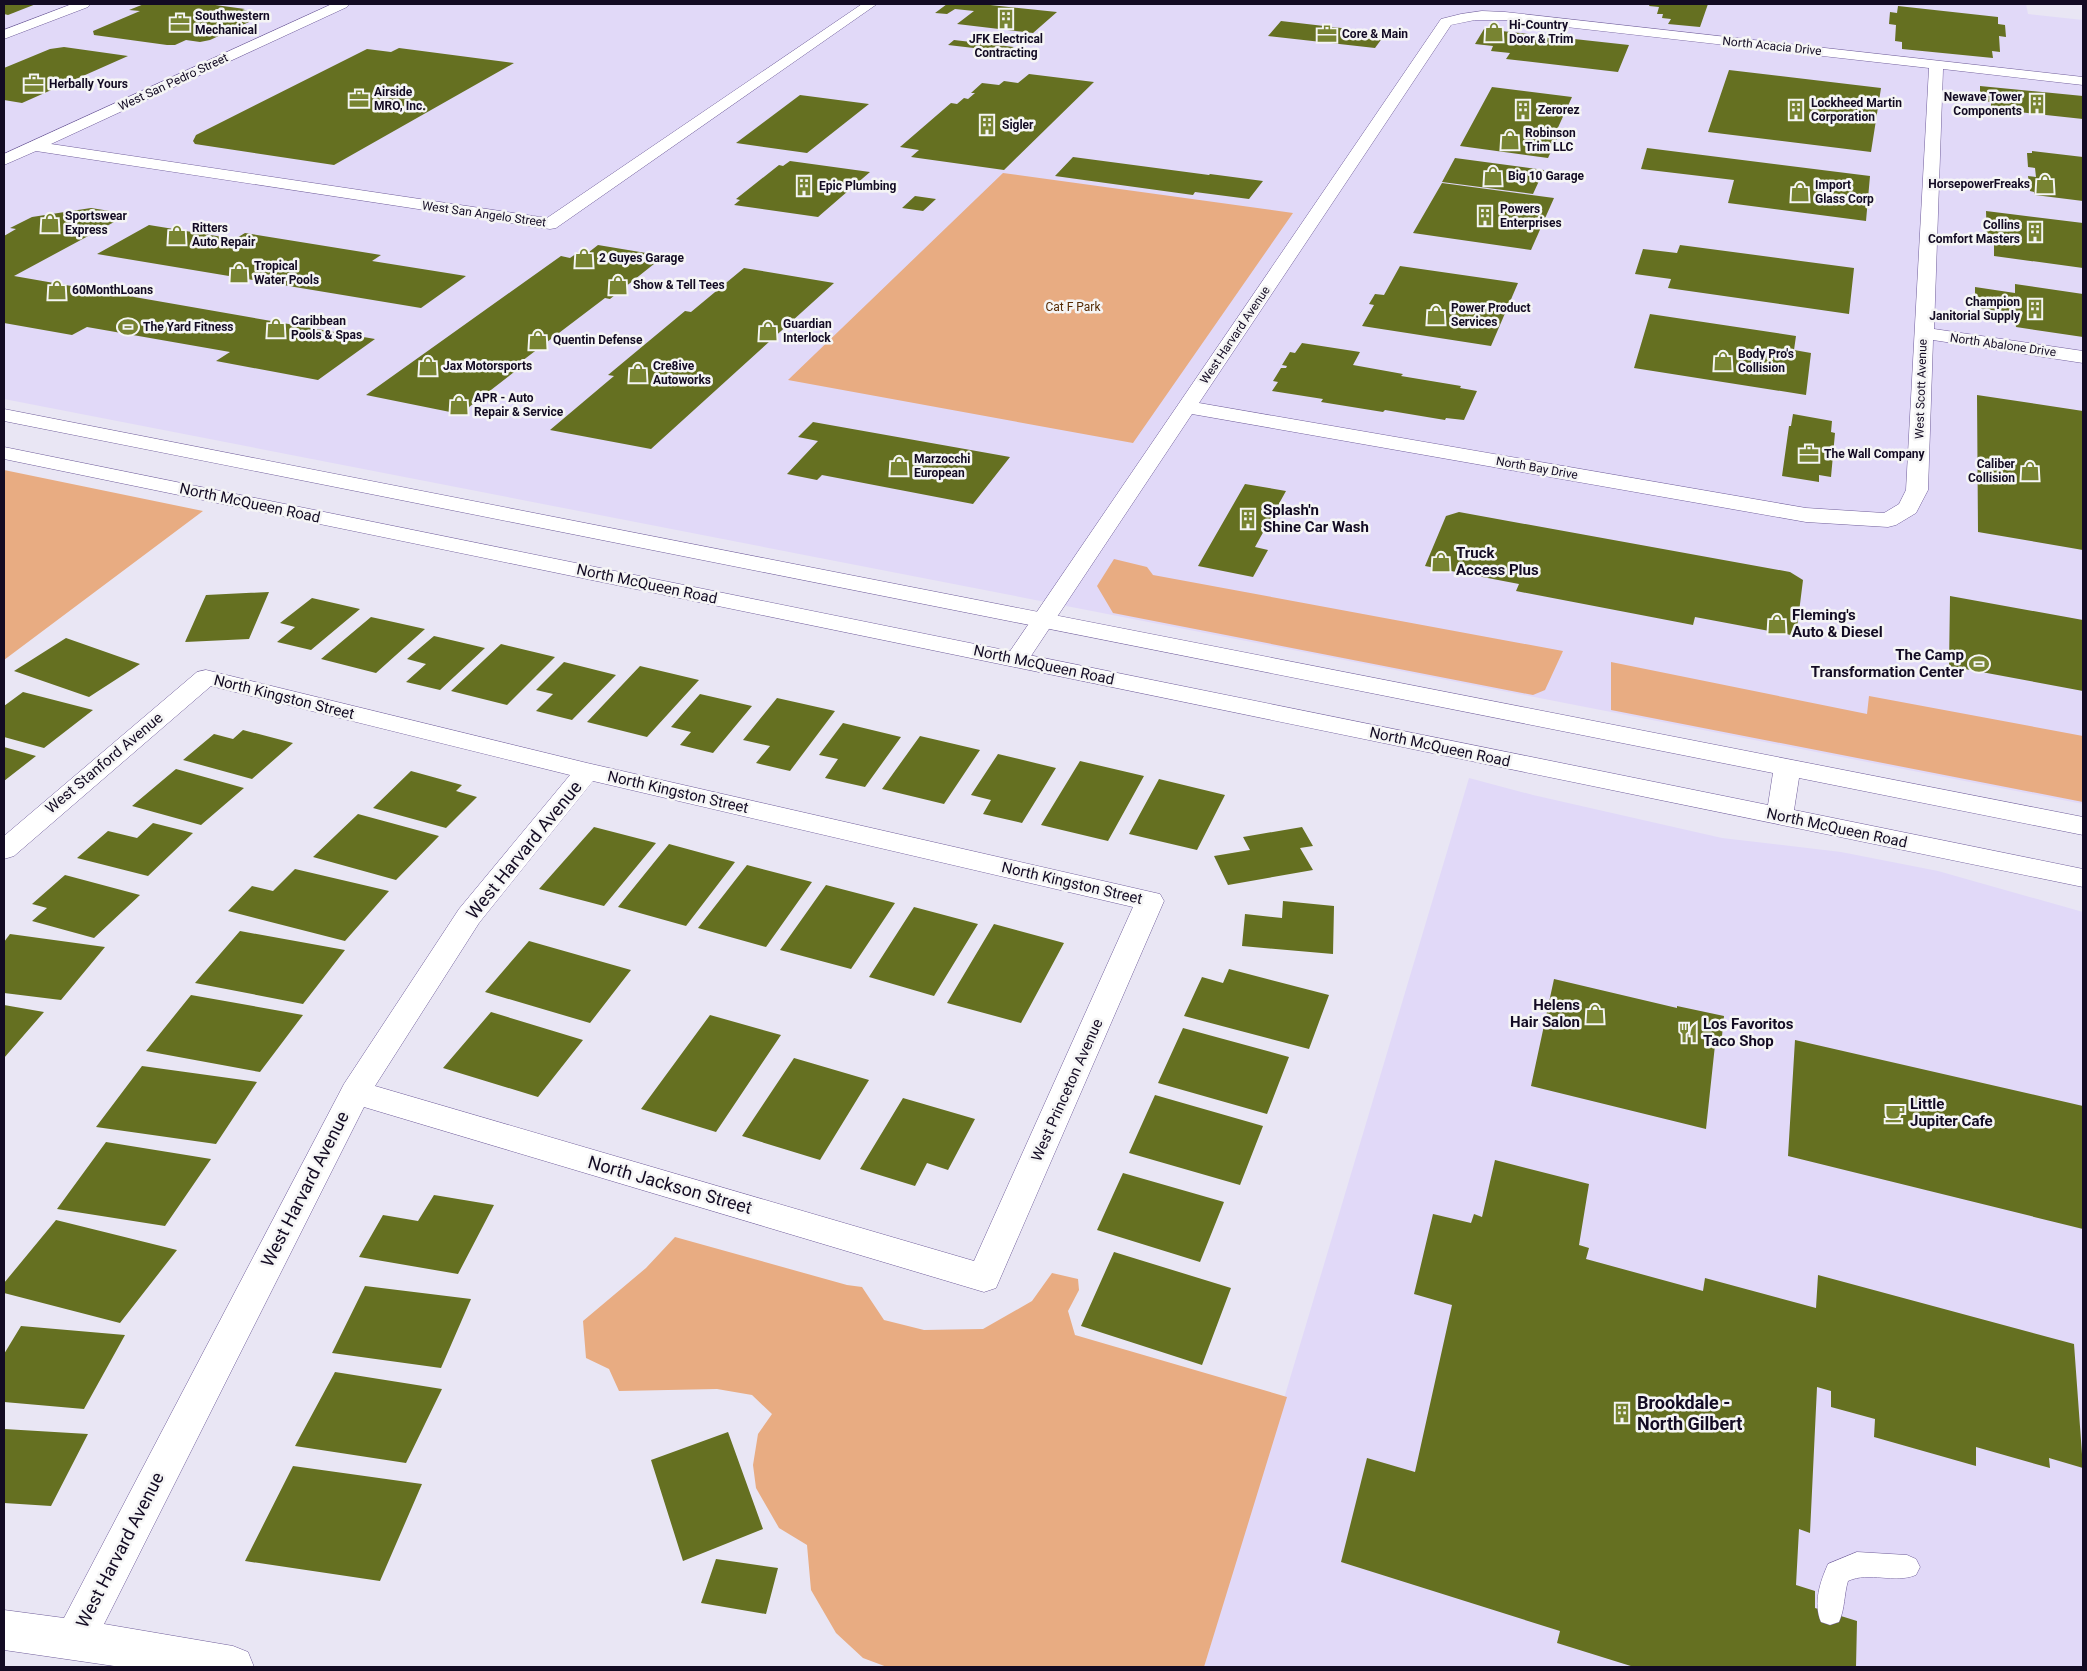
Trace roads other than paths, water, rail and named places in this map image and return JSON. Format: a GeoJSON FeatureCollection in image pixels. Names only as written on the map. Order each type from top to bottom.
{"type":"FeatureCollection","features":[{"type":"Feature","properties":{"kind":"street"},"geometry":{"type":"LineString","coordinates":[[4,36],[83,4]]}},
{"type":"Feature","properties":{"kind":"street","name":"West San Pedro Street"},"geometry":{"type":"LineString","coordinates":[[4,160],[342,4]]}},
{"type":"Feature","properties":{"kind":"street","name":"West San Angelo Street"},"geometry":{"type":"LineString","coordinates":[[33,146],[550,224],[870,4]]}},
{"type":"Feature","properties":{"kind":"street","name":"North Acacia Drive"},"geometry":{"type":"LineString","coordinates":[[1460,16],[1505,16],[2083,81]]}},
{"type":"Feature","properties":{"kind":"street","name":"West Harvard Avenue"},"geometry":{"type":"LineString","coordinates":[[1016,660],[1446,23],[1460,16]]}},
{"type":"Feature","properties":{"kind":"street","name":"West Scott Avenue"},"geometry":{"type":"LineString","coordinates":[[1888,520],[1908,508],[1917,490],[1936,65]]}},
{"type":"Feature","properties":{"kind":"street","name":"North Abalone Drive"},"geometry":{"type":"LineString","coordinates":[[1923,333],[2083,357]]}},
{"type":"Feature","properties":{"kind":"street","name":"North Bay Drive"},"geometry":{"type":"LineString","coordinates":[[1186,407],[1806,515],[1888,520]]}},
{"type":"Feature","properties":{"kind":"street"},"geometry":{"type":"LineString","coordinates":[[4,415],[2083,826]]}},
{"type":"Feature","properties":{"kind":"street","name":"North McQueen Road"},"geometry":{"type":"LineString","coordinates":[[4,453],[2083,878]]}},
{"type":"Feature","properties":{"kind":"street","name":"North Kingston Street"},"geometry":{"type":"LineString","coordinates":[[206,677],[587,771],[1150,902]]}},
{"type":"Feature","properties":{"kind":"street","name":"West Stanford Avenue"},"geometry":{"type":"LineString","coordinates":[[4,850],[206,677]]}},
{"type":"Feature","properties":{"kind":"street"},"geometry":{"type":"LineString","coordinates":[[1780,816],[1787,768]]}},
{"type":"Feature","properties":{"kind":"street","name":"West Harvard Avenue"},"geometry":{"type":"LineString","coordinates":[[75,1639],[355,1092],[469,916],[587,771]]}},
{"type":"Feature","properties":{"kind":"street","name":"West Princeton Avenue"},"geometry":{"type":"LineString","coordinates":[[984,1278],[1150,902]]}},
{"type":"Feature","properties":{"kind":"street","name":"North Jackson Street"},"geometry":{"type":"LineString","coordinates":[[355,1092],[984,1278]]}},
{"type":"Feature","properties":{"kind":"street"},"geometry":{"type":"LineString","coordinates":[[4,1630],[75,1639],[233,1667]]}},
{"type":"Feature","properties":{"kind":"lane"},"geometry":{"type":"LineString","coordinates":[[1830,1613],[1830,1599],[1837,1573],[1857,1564],[1908,1567]]}},
{"type":"Feature","properties":{"kind":"place","name":"JFK Electrical Contracting"},"geometry":{"type":"Point","coordinates":[1006,19]}},
{"type":"Feature","properties":{"kind":"place","name":"Southwestern Mechanical"},"geometry":{"type":"Point","coordinates":[180,23]}},
{"type":"Feature","properties":{"kind":"place","name":"Hi-Country Door & Trim"},"geometry":{"type":"Point","coordinates":[1494,32]}},
{"type":"Feature","properties":{"kind":"place","name":"Core & Main"},"geometry":{"type":"Point","coordinates":[1327,34]}},
{"type":"Feature","properties":{"kind":"place","name":"Herbally Yours"},"geometry":{"type":"Point","coordinates":[34,84]}},
{"type":"Feature","properties":{"kind":"place","name":"Airside MRO, Inc."},"geometry":{"type":"Point","coordinates":[359,99]}},
{"type":"Feature","properties":{"kind":"place","name":"Newave Tower Components"},"geometry":{"type":"Point","coordinates":[2037,104]}},
{"type":"Feature","properties":{"kind":"place","name":"Zerorez"},"geometry":{"type":"Point","coordinates":[1523,110]}},
{"type":"Feature","properties":{"kind":"place","name":"Lockheed Martin Corporation"},"geometry":{"type":"Point","coordinates":[1796,110]}},
{"type":"Feature","properties":{"kind":"place","name":"Sigler"},"geometry":{"type":"Point","coordinates":[987,125]}},
{"type":"Feature","properties":{"kind":"place","name":"Robinson Trim LLC"},"geometry":{"type":"Point","coordinates":[1510,140]}},
{"type":"Feature","properties":{"kind":"place","name":"Big 10 Garage"},"geometry":{"type":"Point","coordinates":[1493,176]}},
{"type":"Feature","properties":{"kind":"place","name":"HorsepowerFreaks"},"geometry":{"type":"Point","coordinates":[2045,184]}},
{"type":"Feature","properties":{"kind":"place","name":"Epic Plumbing"},"geometry":{"type":"Point","coordinates":[804,186]}},
{"type":"Feature","properties":{"kind":"place","name":"Import Glass Corp"},"geometry":{"type":"Point","coordinates":[1800,192]}},
{"type":"Feature","properties":{"kind":"place","name":"Powers Enterprises"},"geometry":{"type":"Point","coordinates":[1485,216]}},
{"type":"Feature","properties":{"kind":"place","name":"Sportswear Express"},"geometry":{"type":"Point","coordinates":[50,223]}},
{"type":"Feature","properties":{"kind":"place","name":"Collins Comfort Masters"},"geometry":{"type":"Point","coordinates":[2035,232]}},
{"type":"Feature","properties":{"kind":"place","name":"Ritters Auto Repair"},"geometry":{"type":"Point","coordinates":[177,235]}},
{"type":"Feature","properties":{"kind":"place","name":"2 Guyes Garage"},"geometry":{"type":"Point","coordinates":[584,258]}},
{"type":"Feature","properties":{"kind":"place","name":"Tropical Water Pools"},"geometry":{"type":"Point","coordinates":[239,273]}},
{"type":"Feature","properties":{"kind":"place","name":"Show & Tell Tees"},"geometry":{"type":"Point","coordinates":[618,285]}},
{"type":"Feature","properties":{"kind":"place","name":"60MonthLoans"},"geometry":{"type":"Point","coordinates":[57,290]}},
{"type":"Feature","properties":{"kind":"place","name":"Champion Janitorial Supply"},"geometry":{"type":"Point","coordinates":[2035,309]}},
{"type":"Feature","properties":{"kind":"place","name":"Power Product Services"},"geometry":{"type":"Point","coordinates":[1436,315]}},
{"type":"Feature","properties":{"kind":"place","name":"The Yard Fitness"},"geometry":{"type":"Point","coordinates":[128,327]}},
{"type":"Feature","properties":{"kind":"place","name":"Caribbean Pools & Spas"},"geometry":{"type":"Point","coordinates":[276,328]}},
{"type":"Feature","properties":{"kind":"place","name":"Guardian Interlock"},"geometry":{"type":"Point","coordinates":[768,331]}},
{"type":"Feature","properties":{"kind":"place","name":"Quentin Defense"},"geometry":{"type":"Point","coordinates":[538,340]}},
{"type":"Feature","properties":{"kind":"place","name":"Body Pro's Collision"},"geometry":{"type":"Point","coordinates":[1723,361]}},
{"type":"Feature","properties":{"kind":"place","name":"Jax Motorsports"},"geometry":{"type":"Point","coordinates":[428,366]}},
{"type":"Feature","properties":{"kind":"place","name":"Cre8ive Autoworks"},"geometry":{"type":"Point","coordinates":[638,373]}},
{"type":"Feature","properties":{"kind":"place","name":"APR - Auto Repair & Service"},"geometry":{"type":"Point","coordinates":[459,405]}},
{"type":"Feature","properties":{"kind":"place","name":"The Wall Company"},"geometry":{"type":"Point","coordinates":[1809,454]}},
{"type":"Feature","properties":{"kind":"place","name":"Marzocchi European"},"geometry":{"type":"Point","coordinates":[899,466]}},
{"type":"Feature","properties":{"kind":"place","name":"Caliber Collision"},"geometry":{"type":"Point","coordinates":[2030,471]}},
{"type":"Feature","properties":{"kind":"place","name":"Splash'n Shine Car Wash"},"geometry":{"type":"Point","coordinates":[1248,519]}},
{"type":"Feature","properties":{"kind":"place","name":"Truck Access Plus"},"geometry":{"type":"Point","coordinates":[1441,562]}},
{"type":"Feature","properties":{"kind":"place","name":"Fleming's Auto & Diesel"},"geometry":{"type":"Point","coordinates":[1777,624]}},
{"type":"Feature","properties":{"kind":"place","name":"The Camp Transformation Center"},"geometry":{"type":"Point","coordinates":[1979,664]}},
{"type":"Feature","properties":{"kind":"place","name":"Helens Hair Salon"},"geometry":{"type":"Point","coordinates":[1595,1014]}},
{"type":"Feature","properties":{"kind":"place","name":"Los Favoritos Taco Shop"},"geometry":{"type":"Point","coordinates":[1688,1033]}},
{"type":"Feature","properties":{"kind":"place","name":"Little Jupiter Cafe"},"geometry":{"type":"Point","coordinates":[1895,1113]}},
{"type":"Feature","properties":{"kind":"place","name":"Brookdale - North Gilbert"},"geometry":{"type":"Point","coordinates":[1622,1413]}},
{"type":"Feature","properties":{"kind":"park label","name":"Cat F Park"},"geometry":{"type":"Point","coordinates":[1073,307]}}]}
